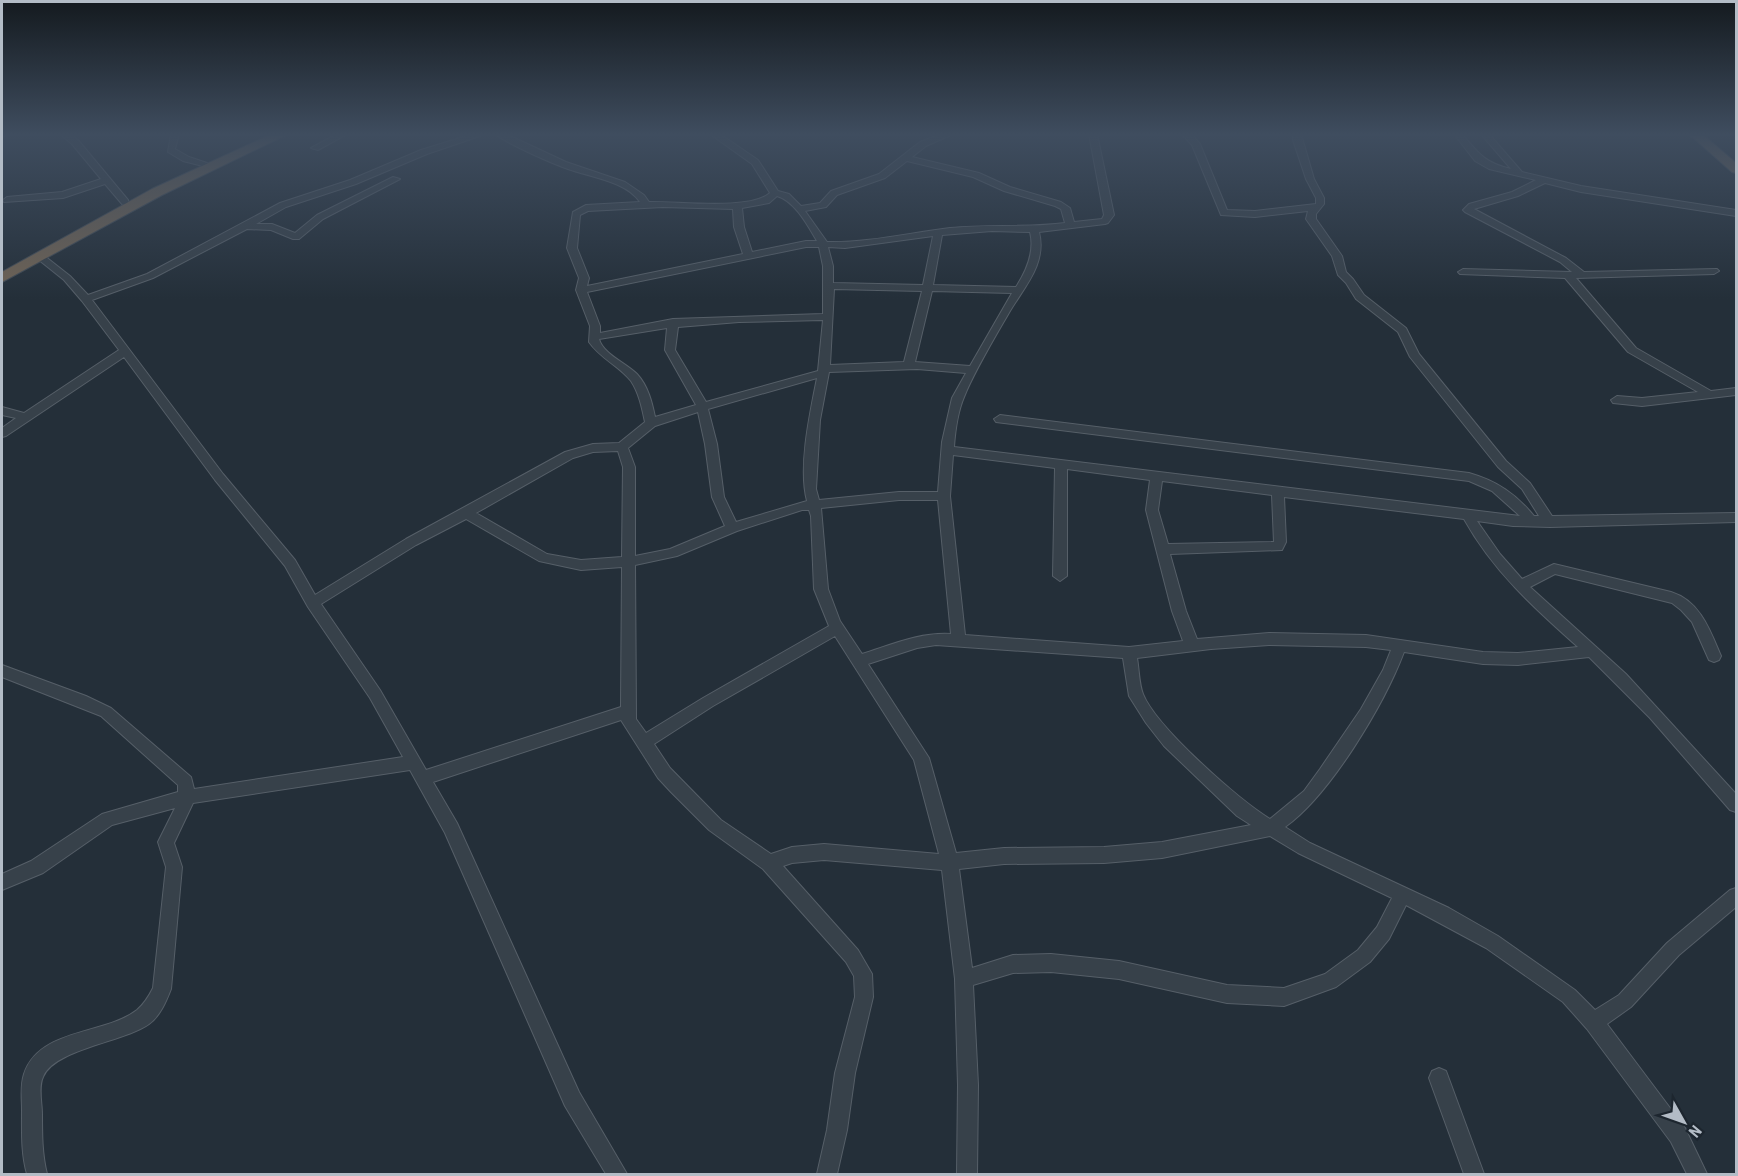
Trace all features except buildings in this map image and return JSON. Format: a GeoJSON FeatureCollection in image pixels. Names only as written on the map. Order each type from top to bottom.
{"type":"FeatureCollection","features":[{"type":"Feature","properties":{"kind":"highway"},"geometry":{"type":"LineString","coordinates":[[2,272],[125,202],[153,189]]}},
{"type":"Feature","properties":{"kind":"highway"},"geometry":{"type":"LineString","coordinates":[[2,278],[164,189]]}},
{"type":"Feature","properties":{"kind":"street"},"geometry":{"type":"LineString","coordinates":[[7,200],[63,195],[81,189]]}},
{"type":"Feature","properties":{"kind":"street"},"geometry":{"type":"LineString","coordinates":[[113,189],[125,202]]}},
{"type":"Feature","properties":{"kind":"street"},"geometry":{"type":"LineString","coordinates":[[86,298],[150,276],[299,198],[330,189]]}},
{"type":"Feature","properties":{"kind":"street"},"geometry":{"type":"LineString","coordinates":[[243,226],[272,227],[296,237],[320,217],[376,189]]}},
{"type":"Feature","properties":{"kind":"street"},"geometry":{"type":"LineString","coordinates":[[628,189],[642,197],[646,205]]}},
{"type":"Feature","properties":{"kind":"street"},"geometry":{"type":"LineString","coordinates":[[772,189],[775,193],[786,196],[800,209],[819,235],[828,266],[828,317],[824,371],[814,420],[810,489],[816,503],[822,589],[828,610],[838,628],[921,758],[950,862],[964,980],[968,1085],[967,1174]]}},
{"type":"Feature","properties":{"kind":"street"},"geometry":{"type":"LineString","coordinates":[[800,209],[823,205],[834,194],[848,189]]}},
{"type":"Feature","properties":{"kind":"street"},"geometry":{"type":"LineString","coordinates":[[1008,189],[1058,204],[1065,208],[1070,224]]}},
{"type":"Feature","properties":{"kind":"street"},"geometry":{"type":"LineString","coordinates":[[580,290],[806,244],[823,246],[992,228],[1034,229],[1105,221],[1109,215],[1104,189]]}},
{"type":"Feature","properties":{"kind":"street"},"geometry":{"type":"LineString","coordinates":[[1214,189],[1224,213],[1255,214],[1315,208]]}},
{"type":"Feature","properties":{"kind":"street"},"geometry":{"type":"LineString","coordinates":[[1315,189],[1320,198],[1320,204],[1311,214],[1313,224],[1337,256],[1341,273],[1367,305],[1402,330],[1414,356],[1502,464],[1526,486],[1550,522]]}},
{"type":"Feature","properties":{"kind":"street"},"geometry":{"type":"LineString","coordinates":[[1526,189],[1472,206],[1468,210],[1563,260],[1632,350],[1707,393]]}},
{"type":"Feature","properties":{"kind":"street"},"geometry":{"type":"LineString","coordinates":[[1591,189],[1681,206],[1737,213]]}},
{"type":"Feature","properties":{"kind":"street"},"geometry":{"type":"LineString","coordinates":[[651,423],[647,405],[635,379],[598,348],[594,337],[595,326],[580,290],[584,278],[572,248],[576,214],[586,208],[646,205],[737,206],[766,201],[775,193]]}},
{"type":"Feature","properties":{"kind":"street"},"geometry":{"type":"LineString","coordinates":[[737,206],[739,227],[748,255]]}},
{"type":"Feature","properties":{"kind":"street"},"geometry":{"type":"LineString","coordinates":[[958,639],[944,496],[952,420],[958,398],[972,370],[1028,276],[1036,253],[1037,241],[1034,229]]}},
{"type":"Feature","properties":{"kind":"street"},"geometry":{"type":"LineString","coordinates":[[909,365],[938,233]]}},
{"type":"Feature","properties":{"kind":"street"},"geometry":{"type":"LineString","coordinates":[[39,256],[67,278],[86,298],[219,477],[290,563],[313,603],[375,694],[451,828],[572,1099],[617,1174]]}},
{"type":"Feature","properties":{"kind":"street"},"geometry":{"type":"LineString","coordinates":[[1462,272],[1574,274],[1714,271]]}},
{"type":"Feature","properties":{"kind":"street"},"geometry":{"type":"LineString","coordinates":[[828,286],[928,286],[1019,290]]}},
{"type":"Feature","properties":{"kind":"street"},"geometry":{"type":"LineString","coordinates":[[594,337],[673,322],[741,318],[828,317]]}},
{"type":"Feature","properties":{"kind":"street"},"geometry":{"type":"LineString","coordinates":[[673,322],[670,350],[702,406],[711,444],[718,497],[732,528]]}},
{"type":"Feature","properties":{"kind":"street"},"geometry":{"type":"LineString","coordinates":[[2,433],[126,351]]}},
{"type":"Feature","properties":{"kind":"street"},"geometry":{"type":"LineString","coordinates":[[313,603],[411,542],[569,455],[593,448],[622,447],[651,423],[824,371],[909,365],[947,365],[972,370]]}},
{"type":"Feature","properties":{"kind":"street"},"geometry":{"type":"LineString","coordinates":[[1617,400],[1630,403],[1707,393],[1737,392]]}},
{"type":"Feature","properties":{"kind":"street"},"geometry":{"type":"LineString","coordinates":[[2,411],[25,417]]}},
{"type":"Feature","properties":{"kind":"street"},"geometry":{"type":"LineString","coordinates":[[1000,419],[1469,477],[1484,481],[1499,489],[1515,501],[1531,521]]}},
{"type":"Feature","properties":{"kind":"street"},"geometry":{"type":"LineString","coordinates":[[622,447],[629,467],[629,720],[643,743],[677,788],[715,825],[769,863],[852,956],[863,974],[864,997],[845,1073],[837,1130],[827,1174]]}},
{"type":"Feature","properties":{"kind":"street"},"geometry":{"type":"LineString","coordinates":[[948,450],[1468,516],[1550,522],[1737,517]]}},
{"type":"Feature","properties":{"kind":"street"},"geometry":{"type":"LineString","coordinates":[[1060,576],[1062,465]]}},
{"type":"Feature","properties":{"kind":"street"},"geometry":{"type":"LineString","coordinates":[[1157,476],[1152,510],[1179,611],[1192,645]]}},
{"type":"Feature","properties":{"kind":"street"},"geometry":{"type":"LineString","coordinates":[[1161,549],[1277,547],[1280,542],[1278,492]]}},
{"type":"Feature","properties":{"kind":"street"},"geometry":{"type":"LineString","coordinates":[[466,513],[544,558],[580,565],[628,562],[672,554],[732,528],[816,503],[900,496],[944,496]]}},
{"type":"Feature","properties":{"kind":"street"},"geometry":{"type":"LineString","coordinates":[[1468,516],[1487,550],[1519,586],[1592,651],[1737,805]]}},
{"type":"Feature","properties":{"kind":"street"},"geometry":{"type":"LineString","coordinates":[[1519,586],[1554,569],[1631,590],[1671,597],[1680,601],[1703,629],[1713,656]]}},
{"type":"Feature","properties":{"kind":"street"},"geometry":{"type":"LineString","coordinates":[[643,743],[708,702],[838,628]]}},
{"type":"Feature","properties":{"kind":"street"},"geometry":{"type":"LineString","coordinates":[[859,661],[917,642],[958,639],[993,644],[1129,653],[1269,639],[1366,641],[1483,658],[1518,659],[1592,651]]}},
{"type":"Feature","properties":{"kind":"street"},"geometry":{"type":"LineString","coordinates":[[769,863],[792,855],[824,852],[950,862],[1004,856],[1070,856],[1162,850],[1269,829],[1292,813],[1310,796],[1321,781],[1366,714],[1390,671],[1400,645]]}},
{"type":"Feature","properties":{"kind":"street"},"geometry":{"type":"LineString","coordinates":[[1129,653],[1136,696],[1169,741],[1243,811],[1269,829],[1337,865],[1403,894],[1492,942],[1569,996],[1594,1022],[1678,1134],[1697,1174]]}},
{"type":"Feature","properties":{"kind":"street"},"geometry":{"type":"LineString","coordinates":[[2,671],[18,679],[92,704],[106,712],[185,782],[187,797],[166,842],[174,867],[162,989],[155,1003],[141,1018],[70,1045],[43,1060],[37,1067],[32,1085],[33,1163],[37,1174]]}},
{"type":"Feature","properties":{"kind":"street"},"geometry":{"type":"LineString","coordinates":[[423,778],[629,711]]}},
{"type":"Feature","properties":{"kind":"street"},"geometry":{"type":"LineString","coordinates":[[2,882],[38,867],[108,819],[187,797],[414,762]]}},
{"type":"Feature","properties":{"kind":"street"},"geometry":{"type":"LineString","coordinates":[[964,980],[1013,964],[1051,963],[1119,970],[1227,994],[1284,997],[1330,981],[1364,956],[1383,933],[1403,894]]}},
{"type":"Feature","properties":{"kind":"street"},"geometry":{"type":"LineString","coordinates":[[1594,1022],[1625,1001],[1673,950],[1737,896]]}},
{"type":"Feature","properties":{"kind":"street"},"geometry":{"type":"LineString","coordinates":[[1439,1078],[1474,1174]]}}]}
